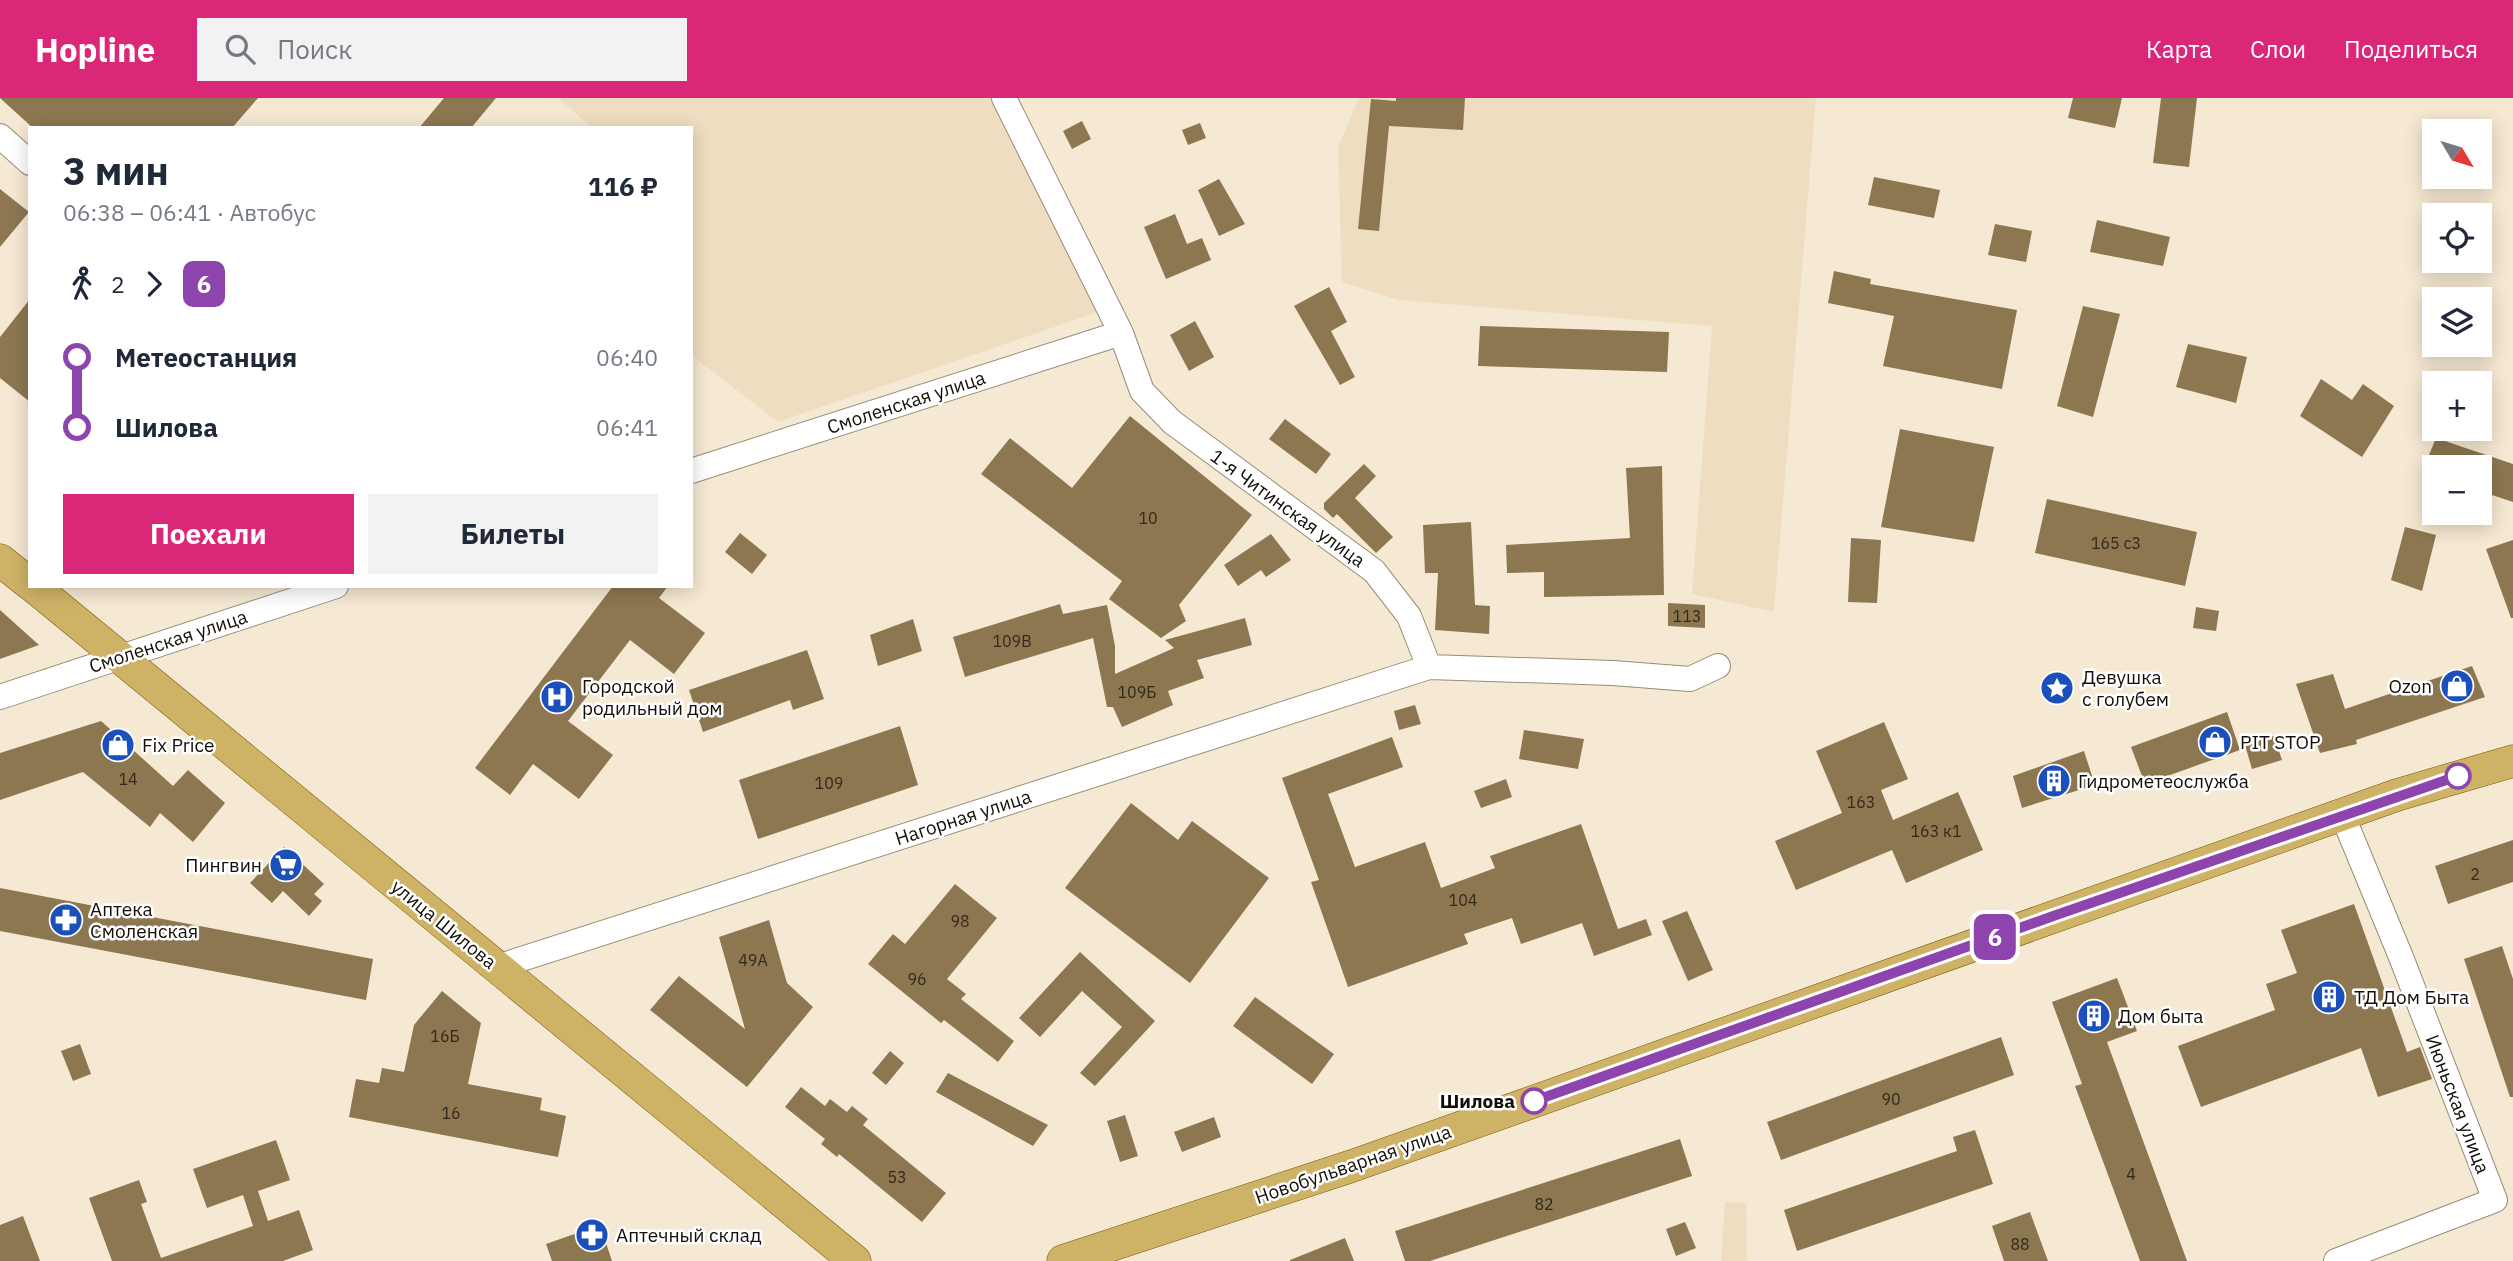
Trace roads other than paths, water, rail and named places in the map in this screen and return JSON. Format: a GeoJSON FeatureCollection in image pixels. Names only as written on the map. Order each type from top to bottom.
{"type":"FeatureCollection","features":[{"type":"Feature","properties":{"kind":"main road","name":"улица Шилова"},"geometry":{"type":"LineString","coordinates":[[0,560],[28,583]]}},
{"type":"Feature","properties":{"kind":"main road","name":"улица Шилова"},"geometry":{"type":"LineString","coordinates":[[35,588],[855,1261]]}},
{"type":"Feature","properties":{"kind":"main road","name":"Новобульварная улица"},"geometry":{"type":"LineString","coordinates":[[1063,1261],[1364,1162],[2342,814],[2513,761]]}},
{"type":"Feature","properties":{"kind":"street","name":"1-я Читинская улица"},"geometry":{"type":"LineString","coordinates":[[1004,98],[1121,333],[1142,391],[1172,422],[1374,571],[1409,616],[1429,667]]}},
{"type":"Feature","properties":{"kind":"street"},"geometry":{"type":"LineString","coordinates":[[0,136],[28,161]]}},
{"type":"Feature","properties":{"kind":"street","name":"Смоленская улица"},"geometry":{"type":"LineString","coordinates":[[693,470],[1121,333]]}},
{"type":"Feature","properties":{"kind":"street","name":"Смоленская улица"},"geometry":{"type":"LineString","coordinates":[[0,697],[330,588]]}},
{"type":"Feature","properties":{"kind":"street"},"geometry":{"type":"LineString","coordinates":[[1429,667],[1614,673],[1690,679],[1718,667]]}},
{"type":"Feature","properties":{"kind":"street","name":"Нагорная улица"},"geometry":{"type":"LineString","coordinates":[[497,967],[1429,667]]}},
{"type":"Feature","properties":{"kind":"street","name":"Июньская улица"},"geometry":{"type":"LineString","coordinates":[[2336,1261],[2495,1200],[2401,957],[2342,814]]}},
{"type":"Feature","properties":{"kind":"place","name":"Ozon"},"geometry":{"type":"Point","coordinates":[2457,686]}},
{"type":"Feature","properties":{"kind":"place","name":"Девушка с голубем"},"geometry":{"type":"Point","coordinates":[2057,688]}},
{"type":"Feature","properties":{"kind":"place","name":"Городской родильный дом"},"geometry":{"type":"Point","coordinates":[557,697]}},
{"type":"Feature","properties":{"kind":"place","name":"PIT STOP"},"geometry":{"type":"Point","coordinates":[2215,742]}},
{"type":"Feature","properties":{"kind":"place","name":"Fix Price"},"geometry":{"type":"Point","coordinates":[118,745]}},
{"type":"Feature","properties":{"kind":"place","name":"Гидрометеослужба"},"geometry":{"type":"Point","coordinates":[2054,781]}},
{"type":"Feature","properties":{"kind":"place","name":"Пингвин"},"geometry":{"type":"Point","coordinates":[286,865]}},
{"type":"Feature","properties":{"kind":"place","name":"Аптека Смоленская"},"geometry":{"type":"Point","coordinates":[66,920]}},
{"type":"Feature","properties":{"kind":"place","name":"ТД Дом Быта"},"geometry":{"type":"Point","coordinates":[2329,997]}},
{"type":"Feature","properties":{"kind":"place","name":"Дом быта"},"geometry":{"type":"Point","coordinates":[2094,1016]}},
{"type":"Feature","properties":{"kind":"place","name":"Шилова"},"geometry":{"type":"Point","coordinates":[1534,1101]}},
{"type":"Feature","properties":{"kind":"place","name":"Аптечный склад"},"geometry":{"type":"Point","coordinates":[592,1235]}}]}
